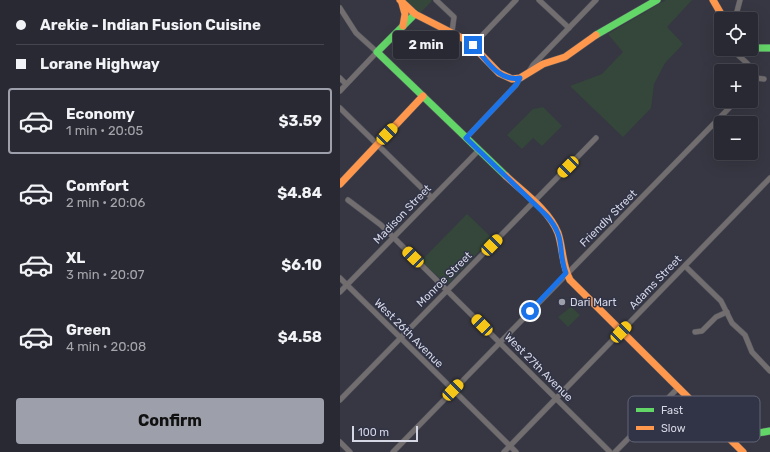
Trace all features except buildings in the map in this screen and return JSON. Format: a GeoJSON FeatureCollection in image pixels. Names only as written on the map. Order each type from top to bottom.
{"type":"FeatureCollection","features":[{"type":"Feature","properties":{"kind":"main road"},"geometry":{"type":"LineString","coordinates":[[400,0],[414,14],[452,32],[473,45],[502,75],[512,79],[520,78],[543,64],[565,57],[602,32],[657,0]]}},
{"type":"Feature","properties":{"kind":"main road"},"geometry":{"type":"LineString","coordinates":[[400,0],[405,13],[403,26]]}},
{"type":"Feature","properties":{"kind":"main road"},"geometry":{"type":"LineString","coordinates":[[713,0],[720,12]]}},
{"type":"Feature","properties":{"kind":"main road"},"geometry":{"type":"LineString","coordinates":[[414,14],[377,52],[550,218],[557,230],[562,248],[563,263],[566,273],[578,289],[686,396]]}},
{"type":"Feature","properties":{"kind":"main road"},"geometry":{"type":"LineString","coordinates":[[386,43],[386,53],[392,67]]}},
{"type":"Feature","properties":{"kind":"main road"},"geometry":{"type":"LineString","coordinates":[[758,48],[770,48]]}},
{"type":"Feature","properties":{"kind":"main road"},"geometry":{"type":"LineString","coordinates":[[340,184],[423,96]]}},
{"type":"Feature","properties":{"kind":"main road"},"geometry":{"type":"LineString","coordinates":[[760,433],[770,431]]}},
{"type":"Feature","properties":{"kind":"main road"},"geometry":{"type":"LineString","coordinates":[[734,442],[743,452]]}},
{"type":"Feature","properties":{"kind":"street"},"geometry":{"type":"LineString","coordinates":[[436,0],[454,17],[452,32]]}},
{"type":"Feature","properties":{"kind":"street"},"geometry":{"type":"LineString","coordinates":[[473,45],[516,0]]}},
{"type":"Feature","properties":{"kind":"street"},"geometry":{"type":"LineString","coordinates":[[539,0],[569,28]]}},
{"type":"Feature","properties":{"kind":"street"},"geometry":{"type":"LineString","coordinates":[[528,74],[532,66],[596,0]]}},
{"type":"Feature","properties":{"kind":"street"},"geometry":{"type":"LineString","coordinates":[[737,12],[740,0]]}},
{"type":"Feature","properties":{"kind":"street"},"geometry":{"type":"LineString","coordinates":[[340,8],[356,33],[377,52],[340,90]]}},
{"type":"Feature","properties":{"kind":"street"},"geometry":{"type":"LineString","coordinates":[[739,56],[747,64]]}},
{"type":"Feature","properties":{"kind":"street"},"geometry":{"type":"LineString","coordinates":[[340,78],[346,84]]}},
{"type":"Feature","properties":{"kind":"street"},"geometry":{"type":"LineString","coordinates":[[466,138],[516,85],[520,78]]}},
{"type":"Feature","properties":{"kind":"street"},"geometry":{"type":"LineString","coordinates":[[758,78],[764,79]]}},
{"type":"Feature","properties":{"kind":"street"},"geometry":{"type":"LineString","coordinates":[[340,108],[432,198]]}},
{"type":"Feature","properties":{"kind":"street","name":"Friendly Street"},"geometry":{"type":"LineString","coordinates":[[393,452],[566,273],[643,196],[650,191],[729,108]]}},
{"type":"Feature","properties":{"kind":"street","name":"Monroe Street"},"geometry":{"type":"LineString","coordinates":[[340,400],[596,138]]}},
{"type":"Feature","properties":{"kind":"street","name":"Madison Street"},"geometry":{"type":"LineString","coordinates":[[340,292],[479,150]]}},
{"type":"Feature","properties":{"kind":"street","name":"Adams Street"},"geometry":{"type":"LineString","coordinates":[[504,452],[770,178]]}},
{"type":"Feature","properties":{"kind":"street","name":"West 27th Avenue"},"geometry":{"type":"LineString","coordinates":[[348,200],[376,221],[394,238],[610,452]]}},
{"type":"Feature","properties":{"kind":"street"},"geometry":{"type":"LineString","coordinates":[[685,266],[721,301],[733,324],[745,335],[752,352],[770,371]]}},
{"type":"Feature","properties":{"kind":"street","name":"West 26th Avenue"},"geometry":{"type":"LineString","coordinates":[[340,278],[516,452]]}},
{"type":"Feature","properties":{"kind":"street"},"geometry":{"type":"LineString","coordinates":[[695,332],[702,331],[716,317],[727,312]]}},
{"type":"Feature","properties":{"kind":"street"},"geometry":{"type":"LineString","coordinates":[[670,396],[678,388]]}},
{"type":"Feature","properties":{"kind":"street"},"geometry":{"type":"LineString","coordinates":[[610,452],[615,452],[628,439]]}},
{"type":"Feature","properties":{"kind":"street"},"geometry":{"type":"LineString","coordinates":[[340,442],[350,452]]}},
{"type":"Feature","properties":{"kind":"green space"},"geometry":{"type":"Polygon","coordinates":[[[404,0],[431,0],[432,1],[420,13],[404,0]]]}},
{"type":"Feature","properties":{"kind":"green space"},"geometry":{"type":"Polygon","coordinates":[[[666,0],[692,0],[667,27],[683,44],[665,63],[654,84],[651,108],[623,137],[570,86],[602,74],[623,52],[608,34],[666,0]]]}},
{"type":"Feature","properties":{"kind":"green space"},"geometry":{"type":"Polygon","coordinates":[[[543,107],[562,126],[542,146],[533,138],[522,149],[507,135],[533,109],[543,107]]]}},
{"type":"Feature","properties":{"kind":"green space"},"geometry":{"type":"Polygon","coordinates":[[[467,214],[492,238],[449,283],[446,284],[421,261],[467,214]]]}},
{"type":"Feature","properties":{"kind":"green space"},"geometry":{"type":"Polygon","coordinates":[[[571,307],[580,315],[568,327],[558,317],[571,307]]]}},
{"type":"Feature","properties":{"kind":"traffic: fast"},"geometry":{"type":"LineString","coordinates":[[596,35],[657,0]]}},
{"type":"Feature","properties":{"kind":"traffic: fast"},"geometry":{"type":"LineString","coordinates":[[415,14],[377,52],[506,176]]}},
{"type":"Feature","properties":{"kind":"traffic: fast"},"geometry":{"type":"LineString","coordinates":[[758,48],[770,48]]}},
{"type":"Feature","properties":{"kind":"traffic: fast"},"geometry":{"type":"LineString","coordinates":[[760,433],[770,431]]}},
{"type":"Feature","properties":{"kind":"traffic: slow"},"geometry":{"type":"LineString","coordinates":[[400,0],[415,14],[468,41],[499,73],[512,79],[520,78],[543,64],[565,57],[596,35]]}},
{"type":"Feature","properties":{"kind":"traffic: slow"},"geometry":{"type":"LineString","coordinates":[[713,0],[720,12]]}},
{"type":"Feature","properties":{"kind":"traffic: slow"},"geometry":{"type":"LineString","coordinates":[[402,3],[405,14],[403,26]]}},
{"type":"Feature","properties":{"kind":"traffic: slow"},"geometry":{"type":"LineString","coordinates":[[340,184],[423,96]]}},
{"type":"Feature","properties":{"kind":"traffic: slow"},"geometry":{"type":"LineString","coordinates":[[506,176],[542,209],[554,225],[558,233],[565,268],[570,280],[687,396]]}},
{"type":"Feature","properties":{"kind":"traffic: slow"},"geometry":{"type":"LineString","coordinates":[[733,442],[743,452]]}},
{"type":"Feature","properties":{"kind":"place","name":"Dari Mart"},"geometry":{"type":"Point","coordinates":[562,302]}},
{"type":"Feature","properties":{"kind":"route"},"geometry":{"type":"LineString","coordinates":[[473,45],[499,73],[512,79],[520,78],[516,85],[466,138],[546,215],[553,223],[562,244],[563,263],[566,273],[530,311]]}}]}
